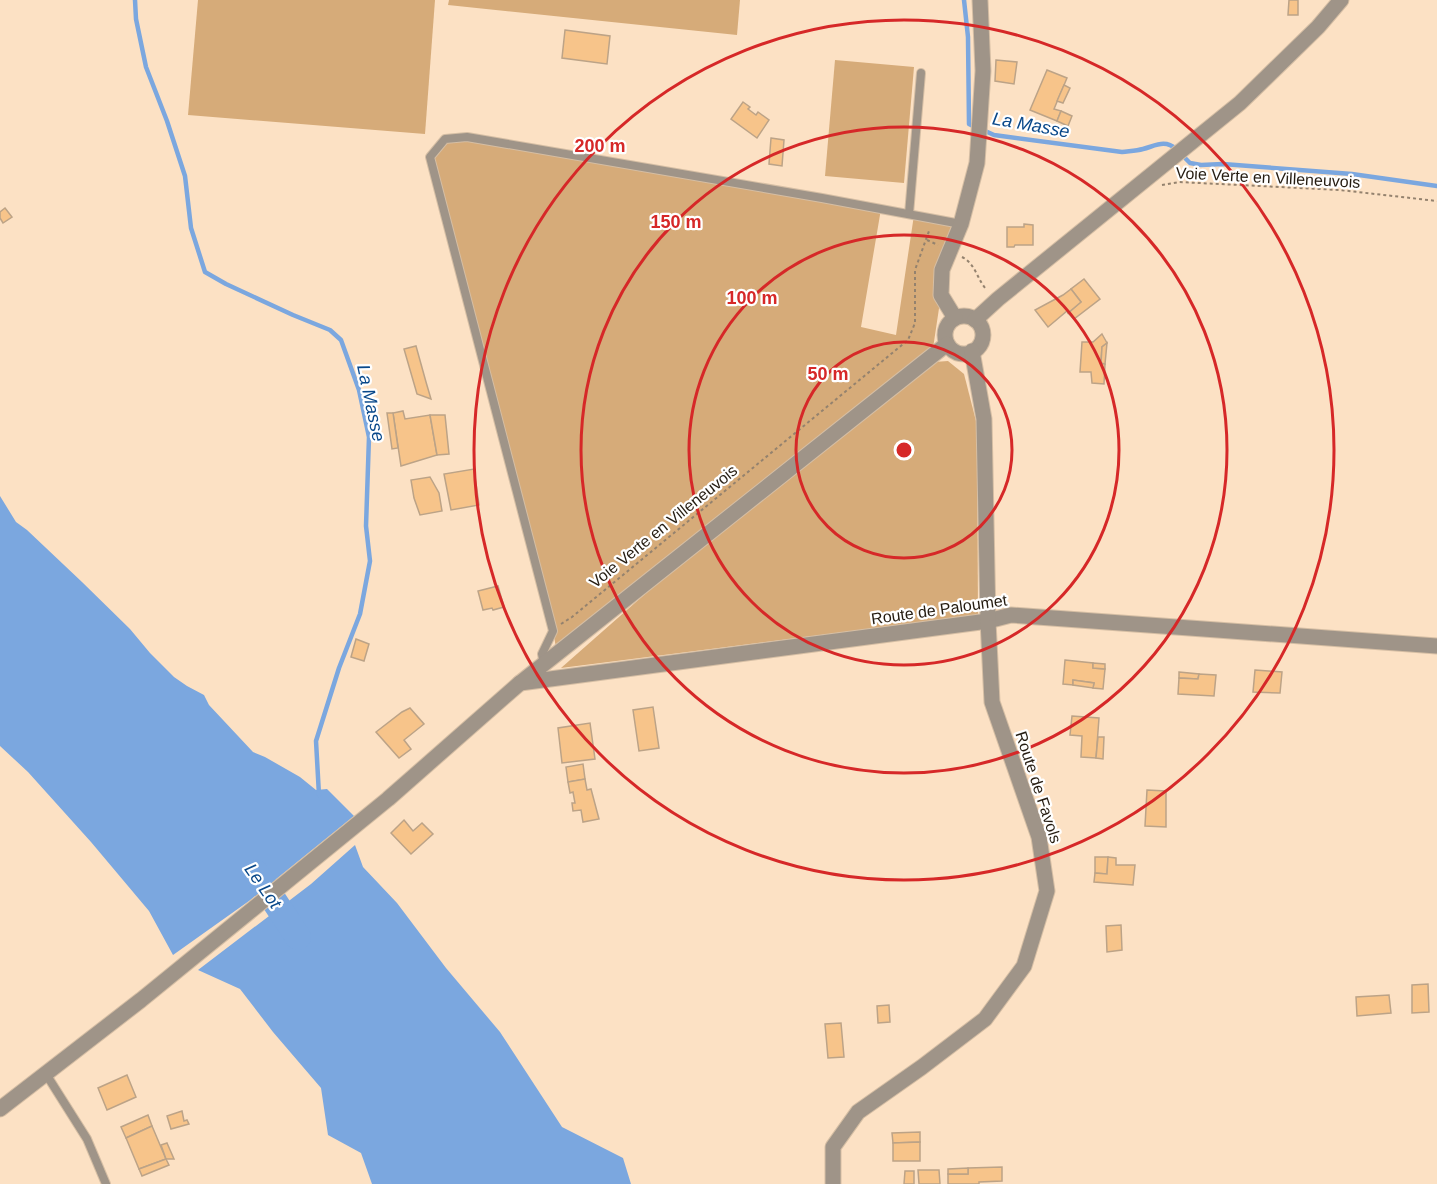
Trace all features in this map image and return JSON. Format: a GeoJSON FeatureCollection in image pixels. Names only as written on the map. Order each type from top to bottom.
{"type":"FeatureCollection","features":[{"type":"Feature","properties":{"kind":"street"},"geometry":{"type":"LineString","coordinates":[[955,318],[941,295],[942,270],[961,224],[977,163],[983,71],[980,0]]}},
{"type":"Feature","properties":{"kind":"street"},"geometry":{"type":"LineString","coordinates":[[975,320],[1240,103],[1318,27],[1341,0]]}},
{"type":"Feature","properties":{"kind":"street"},"geometry":{"type":"LineString","coordinates":[[965,316],[975,320],[982,336],[977,348],[967,353],[956,352],[947,344],[945,338],[947,327],[955,318],[965,316]]}},
{"type":"Feature","properties":{"kind":"street"},"geometry":{"type":"LineString","coordinates":[[0,1109],[141,1000],[388,799],[520,683],[947,344]]}},
{"type":"Feature","properties":{"kind":"street","name":"Route de Favols"},"geometry":{"type":"LineString","coordinates":[[833,1184],[833,1148],[858,1112],[922,1068],[985,1019],[1011,984],[1024,966],[1047,891],[1039,837],[992,702],[984,419],[972,351]]}},
{"type":"Feature","properties":{"kind":"street","name":"Route de Paloumet"},"geometry":{"type":"LineString","coordinates":[[520,683],[988,621],[1011,615],[1437,646]]}},
{"type":"Feature","properties":{"kind":"lane"},"geometry":{"type":"LineString","coordinates":[[909,214],[921,73]]}},
{"type":"Feature","properties":{"kind":"lane"},"geometry":{"type":"LineString","coordinates":[[544,664],[542,654],[553,631],[430,156],[445,139],[467,137],[961,224]]}},
{"type":"Feature","properties":{"kind":"lane"},"geometry":{"type":"LineString","coordinates":[[46,1074],[87,1139],[106,1184]]}},
{"type":"Feature","properties":{"kind":"path","name":"Voie Verte en Villeneuvois"},"geometry":{"type":"LineString","coordinates":[[1161,185],[1179,183],[1340,190],[1437,201]]}},
{"type":"Feature","properties":{"kind":"path","name":"Voie Verte en Villeneuvois"},"geometry":{"type":"LineString","coordinates":[[553,631],[908,340],[915,323],[915,270],[926,240]]}},
{"type":"Feature","properties":{"kind":"path"},"geometry":{"type":"LineString","coordinates":[[950,250],[967,259],[977,272],[983,286],[998,299]]}},
{"type":"Feature","properties":{"kind":"shaded area"},"geometry":{"type":"Polygon","coordinates":[[[198,0],[435,0],[425,134],[188,115],[198,0]]]}},
{"type":"Feature","properties":{"kind":"shaded area"},"geometry":{"type":"Polygon","coordinates":[[[449,0],[740,0],[737,35],[448,5],[449,0]]]}},
{"type":"Feature","properties":{"kind":"shaded area"},"geometry":{"type":"Polygon","coordinates":[[[835,60],[914,67],[904,183],[825,176],[835,60]]]}},
{"type":"Feature","properties":{"kind":"shaded area"},"geometry":{"type":"Polygon","coordinates":[[[467,137],[881,209],[861,327],[896,335],[914,215],[961,224],[941,295],[932,355],[557,653],[430,157],[445,139],[467,137]]]}},
{"type":"Feature","properties":{"kind":"shaded area"},"geometry":{"type":"Polygon","coordinates":[[[948,361],[964,374],[977,425],[978,615],[561,668],[653,587],[934,362],[948,361]]]}},
{"type":"Feature","properties":{"kind":"water"},"geometry":{"type":"Polygon","coordinates":[[[0,496],[16,522],[130,629],[174,677],[204,695],[209,705],[253,752],[300,777],[316,790],[327,789],[354,816],[249,901],[173,955],[149,911],[28,772],[0,746],[0,496]]]}},
{"type":"Feature","properties":{"kind":"water"},"geometry":{"type":"Polygon","coordinates":[[[355,845],[363,867],[397,903],[446,968],[500,1032],[562,1127],[623,1158],[631,1184],[372,1184],[361,1153],[328,1135],[321,1088],[240,989],[198,970],[311,884],[355,845]]]}},
{"type":"Feature","properties":{"kind":"building"},"geometry":{"type":"Polygon","coordinates":[[[1289,0],[1298,0],[1298,15],[1288,15],[1289,0]]]}},
{"type":"Feature","properties":{"kind":"building"},"geometry":{"type":"Polygon","coordinates":[[[565,30],[610,36],[607,64],[562,58],[565,30]]]}},
{"type":"Feature","properties":{"kind":"building"},"geometry":{"type":"Polygon","coordinates":[[[996,60],[1017,62],[1014,84],[995,81],[996,60]]]}},
{"type":"Feature","properties":{"kind":"building"},"geometry":{"type":"Polygon","coordinates":[[[1047,70],[1067,78],[1054,109],[1061,111],[1057,121],[1030,110],[1047,70]]]}},
{"type":"Feature","properties":{"kind":"building"},"geometry":{"type":"Polygon","coordinates":[[[1064,85],[1070,88],[1063,103],[1057,101],[1064,85]]]}},
{"type":"Feature","properties":{"kind":"building"},"geometry":{"type":"Polygon","coordinates":[[[743,102],[756,115],[758,112],[769,120],[757,138],[731,119],[743,102]]]}},
{"type":"Feature","properties":{"kind":"building"},"geometry":{"type":"Polygon","coordinates":[[[1061,111],[1072,116],[1068,126],[1057,121],[1061,111]]]}},
{"type":"Feature","properties":{"kind":"building"},"geometry":{"type":"Polygon","coordinates":[[[771,138],[784,140],[782,166],[769,164],[771,138]]]}},
{"type":"Feature","properties":{"kind":"building"},"geometry":{"type":"Polygon","coordinates":[[[5,208],[12,217],[3,223],[0,212],[5,208]]]}},
{"type":"Feature","properties":{"kind":"building"},"geometry":{"type":"Polygon","coordinates":[[[1024,224],[1033,225],[1033,245],[1007,247],[1007,227],[1024,227],[1024,224]]]}},
{"type":"Feature","properties":{"kind":"building"},"geometry":{"type":"Polygon","coordinates":[[[1084,279],[1100,299],[1074,319],[1068,313],[1081,302],[1071,289],[1084,279]]]}},
{"type":"Feature","properties":{"kind":"building"},"geometry":{"type":"Polygon","coordinates":[[[1071,289],[1081,302],[1048,327],[1035,310],[1071,289]]]}},
{"type":"Feature","properties":{"kind":"building"},"geometry":{"type":"Polygon","coordinates":[[[1102,334],[1107,343],[1102,347],[1101,363],[1105,364],[1104,384],[1092,383],[1091,372],[1080,372],[1082,342],[1093,342],[1102,334]]]}},
{"type":"Feature","properties":{"kind":"building"},"geometry":{"type":"Polygon","coordinates":[[[1107,343],[1105,364],[1101,363],[1102,347],[1107,343]]]}},
{"type":"Feature","properties":{"kind":"building"},"geometry":{"type":"Polygon","coordinates":[[[416,346],[431,399],[417,394],[404,349],[416,346]]]}},
{"type":"Feature","properties":{"kind":"building"},"geometry":{"type":"Polygon","coordinates":[[[403,411],[405,419],[430,415],[437,455],[401,466],[393,413],[403,411]]]}},
{"type":"Feature","properties":{"kind":"building"},"geometry":{"type":"Polygon","coordinates":[[[387,413],[393,413],[398,448],[392,449],[387,413]]]}},
{"type":"Feature","properties":{"kind":"building"},"geometry":{"type":"Polygon","coordinates":[[[430,415],[445,415],[449,454],[437,455],[430,415]]]}},
{"type":"Feature","properties":{"kind":"building"},"geometry":{"type":"Polygon","coordinates":[[[474,469],[479,505],[451,510],[444,474],[474,469]]]}},
{"type":"Feature","properties":{"kind":"building"},"geometry":{"type":"Polygon","coordinates":[[[430,477],[439,493],[442,511],[420,515],[411,480],[430,477]]]}},
{"type":"Feature","properties":{"kind":"building"},"geometry":{"type":"Polygon","coordinates":[[[498,586],[504,607],[483,610],[478,591],[498,586]]]}},
{"type":"Feature","properties":{"kind":"building"},"geometry":{"type":"Polygon","coordinates":[[[356,639],[369,644],[364,661],[351,657],[356,639]]]}},
{"type":"Feature","properties":{"kind":"building"},"geometry":{"type":"Polygon","coordinates":[[[1065,660],[1093,663],[1093,668],[1105,669],[1103,689],[1093,688],[1094,683],[1073,680],[1073,685],[1063,684],[1065,660]]]}},
{"type":"Feature","properties":{"kind":"building"},"geometry":{"type":"Polygon","coordinates":[[[1093,663],[1105,664],[1105,669],[1093,668],[1093,663]]]}},
{"type":"Feature","properties":{"kind":"building"},"geometry":{"type":"Polygon","coordinates":[[[1255,670],[1282,672],[1280,693],[1253,692],[1255,670]]]}},
{"type":"Feature","properties":{"kind":"building"},"geometry":{"type":"Polygon","coordinates":[[[1179,672],[1199,674],[1198,679],[1179,678],[1179,672]]]}},
{"type":"Feature","properties":{"kind":"building"},"geometry":{"type":"Polygon","coordinates":[[[1199,674],[1216,675],[1214,696],[1178,694],[1179,678],[1198,679],[1199,674]]]}},
{"type":"Feature","properties":{"kind":"building"},"geometry":{"type":"Polygon","coordinates":[[[1073,680],[1094,683],[1093,688],[1073,685],[1073,680]]]}},
{"type":"Feature","properties":{"kind":"building"},"geometry":{"type":"Polygon","coordinates":[[[653,707],[659,748],[639,751],[633,710],[653,707]]]}},
{"type":"Feature","properties":{"kind":"building"},"geometry":{"type":"Polygon","coordinates":[[[410,708],[424,724],[404,740],[411,749],[399,758],[376,732],[410,708]]]}},
{"type":"Feature","properties":{"kind":"building"},"geometry":{"type":"Polygon","coordinates":[[[1072,716],[1099,718],[1096,758],[1081,757],[1082,736],[1070,735],[1072,716]]]}},
{"type":"Feature","properties":{"kind":"building"},"geometry":{"type":"Polygon","coordinates":[[[590,723],[595,759],[562,763],[558,728],[590,723]]]}},
{"type":"Feature","properties":{"kind":"building"},"geometry":{"type":"Polygon","coordinates":[[[1098,737],[1104,737],[1103,759],[1096,758],[1098,737]]]}},
{"type":"Feature","properties":{"kind":"building"},"geometry":{"type":"Polygon","coordinates":[[[583,764],[585,779],[568,782],[566,767],[583,764]]]}},
{"type":"Feature","properties":{"kind":"building"},"geometry":{"type":"Polygon","coordinates":[[[585,779],[587,790],[591,789],[599,819],[583,822],[581,810],[573,811],[572,803],[575,803],[568,782],[585,779]]]}},
{"type":"Feature","properties":{"kind":"building"},"geometry":{"type":"Polygon","coordinates":[[[1147,790],[1166,791],[1166,827],[1145,826],[1147,790]]]}},
{"type":"Feature","properties":{"kind":"building"},"geometry":{"type":"Polygon","coordinates":[[[404,820],[413,831],[422,823],[433,834],[411,854],[391,833],[404,820]]]}},
{"type":"Feature","properties":{"kind":"building"},"geometry":{"type":"Polygon","coordinates":[[[1095,857],[1108,857],[1107,874],[1095,873],[1095,857]]]}},
{"type":"Feature","properties":{"kind":"building"},"geometry":{"type":"Polygon","coordinates":[[[1108,857],[1116,858],[1116,865],[1135,865],[1133,885],[1094,882],[1095,873],[1107,874],[1108,857]]]}},
{"type":"Feature","properties":{"kind":"building"},"geometry":{"type":"Polygon","coordinates":[[[1121,925],[1122,950],[1107,952],[1106,926],[1121,925]]]}},
{"type":"Feature","properties":{"kind":"building"},"geometry":{"type":"Polygon","coordinates":[[[1428,984],[1429,1012],[1412,1013],[1412,985],[1428,984]]]}},
{"type":"Feature","properties":{"kind":"building"},"geometry":{"type":"Polygon","coordinates":[[[1389,995],[1391,1013],[1357,1016],[1356,997],[1389,995]]]}},
{"type":"Feature","properties":{"kind":"building"},"geometry":{"type":"Polygon","coordinates":[[[889,1005],[890,1022],[878,1023],[877,1006],[889,1005]]]}},
{"type":"Feature","properties":{"kind":"building"},"geometry":{"type":"Polygon","coordinates":[[[841,1023],[844,1057],[828,1058],[825,1024],[841,1023]]]}},
{"type":"Feature","properties":{"kind":"building"},"geometry":{"type":"Polygon","coordinates":[[[127,1075],[136,1097],[107,1110],[98,1088],[127,1075]]]}},
{"type":"Feature","properties":{"kind":"building"},"geometry":{"type":"Polygon","coordinates":[[[182,1111],[184,1121],[187,1120],[189,1124],[171,1129],[167,1116],[182,1111]]]}},
{"type":"Feature","properties":{"kind":"building"},"geometry":{"type":"Polygon","coordinates":[[[148,1115],[152,1126],[126,1138],[121,1127],[148,1115]]]}},
{"type":"Feature","properties":{"kind":"building"},"geometry":{"type":"Polygon","coordinates":[[[152,1126],[166,1159],[139,1169],[126,1138],[152,1126]]]}},
{"type":"Feature","properties":{"kind":"building"},"geometry":{"type":"Polygon","coordinates":[[[920,1132],[920,1142],[893,1143],[892,1133],[920,1132]]]}},
{"type":"Feature","properties":{"kind":"building"},"geometry":{"type":"Polygon","coordinates":[[[920,1142],[920,1161],[893,1161],[893,1143],[920,1142]]]}},
{"type":"Feature","properties":{"kind":"building"},"geometry":{"type":"Polygon","coordinates":[[[167,1143],[174,1159],[166,1159],[161,1145],[167,1143]]]}},
{"type":"Feature","properties":{"kind":"building"},"geometry":{"type":"Polygon","coordinates":[[[166,1159],[169,1165],[142,1176],[139,1169],[166,1159]]]}},
{"type":"Feature","properties":{"kind":"building"},"geometry":{"type":"Polygon","coordinates":[[[1002,1167],[1002,1181],[948,1184],[948,1174],[968,1174],[968,1168],[1002,1167]]]}},
{"type":"Feature","properties":{"kind":"building"},"geometry":{"type":"Polygon","coordinates":[[[968,1168],[968,1174],[948,1174],[948,1169],[968,1168]]]}},
{"type":"Feature","properties":{"kind":"building"},"geometry":{"type":"Polygon","coordinates":[[[918,1170],[939,1170],[940,1184],[919,1184],[918,1170]]]}},
{"type":"Feature","properties":{"kind":"building"},"geometry":{"type":"Polygon","coordinates":[[[905,1171],[914,1171],[914,1184],[904,1184],[905,1171]]]}},
{"type":"Feature","properties":{"kind":"waterway","name":"La Masse"},"geometry":{"type":"LineString","coordinates":[[135,0],[136,19],[146,67],[185,176],[191,228],[205,272],[226,284],[330,330],[341,340],[359,390],[369,437],[366,526],[370,561],[360,614],[339,668],[316,741],[319,795]]}},
{"type":"Feature","properties":{"kind":"waterway","name":"La Masse"},"geometry":{"type":"LineString","coordinates":[[964,0],[968,37],[969,124],[975,127]]}},
{"type":"Feature","properties":{"kind":"waterway","name":"La Masse"},"geometry":{"type":"LineString","coordinates":[[983,130],[994,135],[1122,152],[1164,144],[1176,149]]}},
{"type":"Feature","properties":{"kind":"waterway","name":"La Masse"},"geometry":{"type":"LineString","coordinates":[[1186,159],[1190,163],[1201,165],[1223,164],[1352,174],[1437,186]]}},
{"type":"Feature","properties":{"kind":"waterway","name":"Le Lot"},"geometry":{"type":"LineString","coordinates":[[255,872],[298,937]]}}]}
